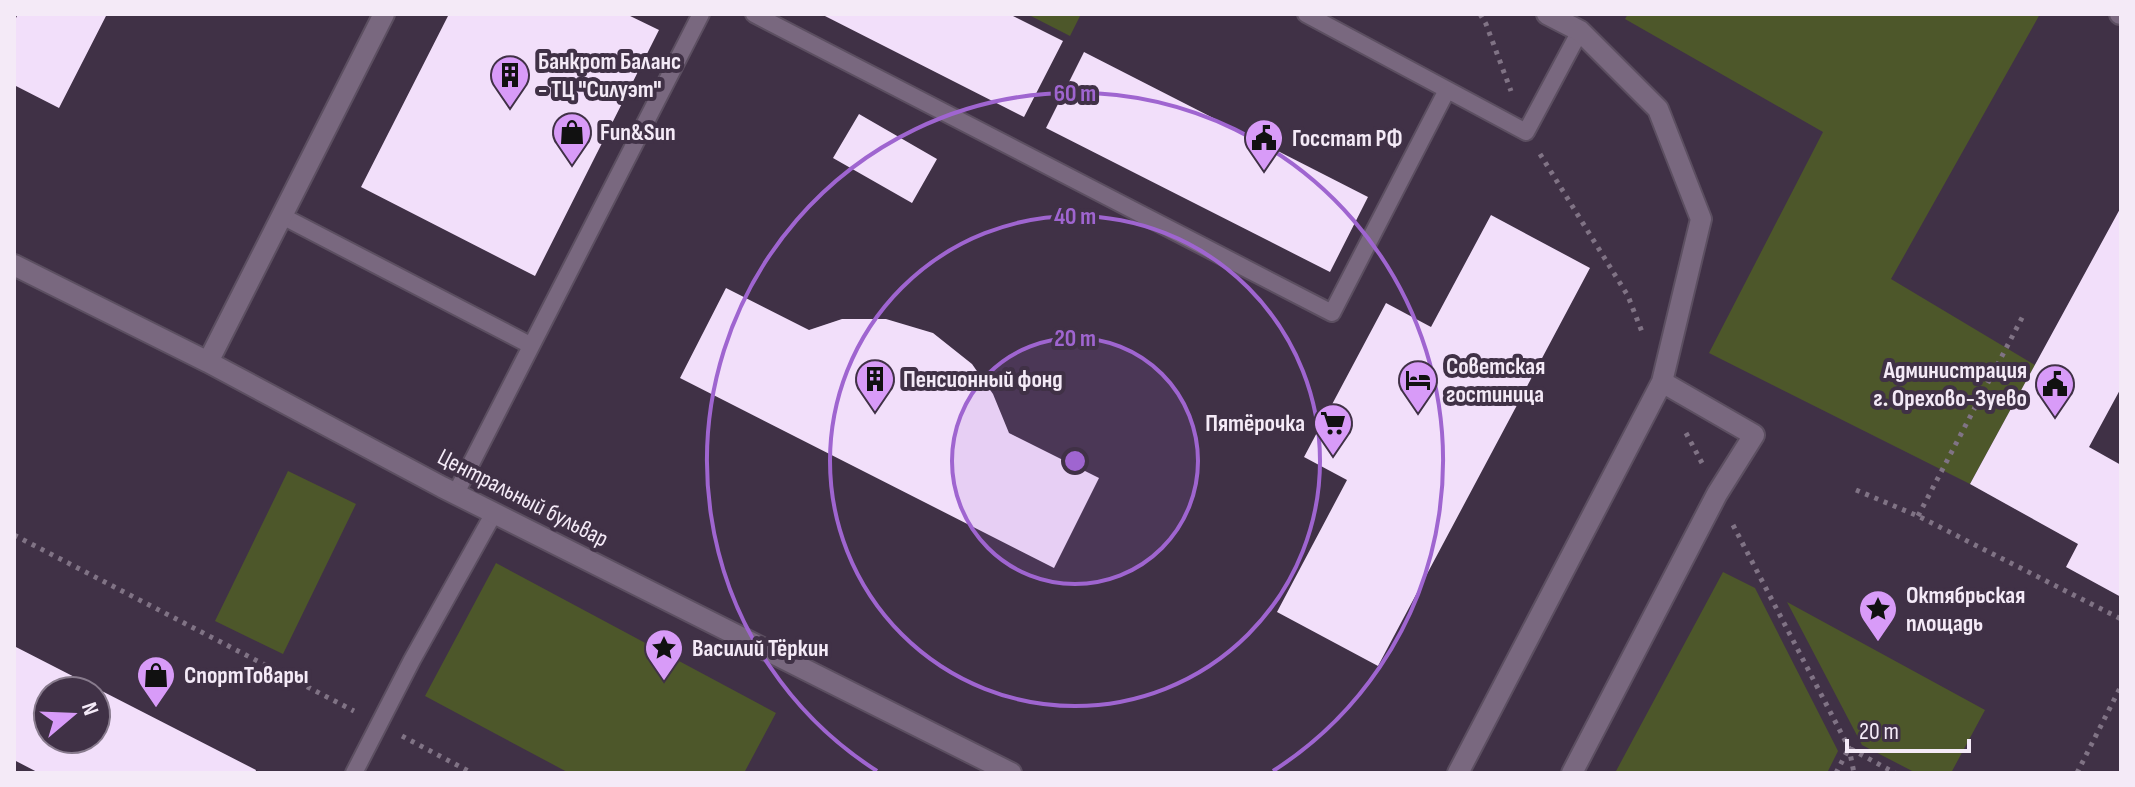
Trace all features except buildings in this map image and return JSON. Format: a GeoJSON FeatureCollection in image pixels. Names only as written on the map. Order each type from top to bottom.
{"type":"FeatureCollection","features":[{"type":"Feature","properties":{"kind":"street"},"geometry":{"type":"LineString","coordinates":[[208,362],[384,14]]}},
{"type":"Feature","properties":{"kind":"street"},"geometry":{"type":"LineString","coordinates":[[1458,773],[1662,382],[1701,219],[1658,109],[1584,22],[1547,14]]}},
{"type":"Feature","properties":{"kind":"street","name":"Центральный бульвар"},"geometry":{"type":"LineString","coordinates":[[14,265],[208,362],[494,513],[1011,773]]}},
{"type":"Feature","properties":{"kind":"street"},"geometry":{"type":"LineString","coordinates":[[1572,773],[1717,494],[1754,435],[1662,382]]}},
{"type":"Feature","properties":{"kind":"lane"},"geometry":{"type":"LineString","coordinates":[[456,493],[701,14]]}},
{"type":"Feature","properties":{"kind":"lane"},"geometry":{"type":"LineString","coordinates":[[754,14],[1332,313],[1447,90]]}},
{"type":"Feature","properties":{"kind":"lane"},"geometry":{"type":"LineString","coordinates":[[1306,14],[1526,132],[1584,22]]}},
{"type":"Feature","properties":{"kind":"lane"},"geometry":{"type":"LineString","coordinates":[[282,216],[530,345]]}},
{"type":"Feature","properties":{"kind":"lane"},"geometry":{"type":"LineString","coordinates":[[354,773],[412,660],[494,513]]}},
{"type":"Feature","properties":{"kind":"path"},"geometry":{"type":"LineString","coordinates":[[1480,14],[1526,132],[1628,296],[1662,382],[1849,748],[1854,773]]}},
{"type":"Feature","properties":{"kind":"path"},"geometry":{"type":"LineString","coordinates":[[1918,516],[2024,314]]}},
{"type":"Feature","properties":{"kind":"path"},"geometry":{"type":"LineString","coordinates":[[1856,490],[1918,516],[2121,619]]}},
{"type":"Feature","properties":{"kind":"path"},"geometry":{"type":"LineString","coordinates":[[14,535],[472,773]]}},
{"type":"Feature","properties":{"kind":"path"},"geometry":{"type":"LineString","coordinates":[[2077,773],[2121,686]]}},
{"type":"Feature","properties":{"kind":"path"},"geometry":{"type":"LineString","coordinates":[[1836,773],[1849,748]]}},
{"type":"Feature","properties":{"kind":"path"},"geometry":{"type":"LineString","coordinates":[[1849,748],[1895,773]]}},
{"type":"Feature","properties":{"kind":"green space"},"geometry":{"type":"Polygon","coordinates":[[[1027,14],[1081,14],[1070,36],[1027,14]]]}},
{"type":"Feature","properties":{"kind":"green space"},"geometry":{"type":"Polygon","coordinates":[[[1628,14],[2040,14],[1891,279],[2035,365],[1970,484],[1709,353],[1823,132],[1625,19],[1628,14]]]}},
{"type":"Feature","properties":{"kind":"green space"},"geometry":{"type":"Polygon","coordinates":[[[288,471],[356,504],[283,654],[215,621],[288,471]]]}},
{"type":"Feature","properties":{"kind":"green space"},"geometry":{"type":"Polygon","coordinates":[[[496,563],[776,713],[744,773],[569,773],[425,696],[496,563]]]}},
{"type":"Feature","properties":{"kind":"green space"},"geometry":{"type":"Polygon","coordinates":[[[1723,572],[1755,588],[1838,751],[1827,773],[1615,773],[1723,572]]]}},
{"type":"Feature","properties":{"kind":"green space"},"geometry":{"type":"Polygon","coordinates":[[[1787,602],[1985,710],[1951,773],[1916,773],[1862,745],[1787,602]]]}},
{"type":"Feature","properties":{"kind":"place","name":"Банкрот Баланс - ТЦ \"Силуэт\""},"geometry":{"type":"Point","coordinates":[510,109]}},
{"type":"Feature","properties":{"kind":"place","name":"Fun&Sun"},"geometry":{"type":"Point","coordinates":[572,166]}},
{"type":"Feature","properties":{"kind":"place","name":"Госстат РФ"},"geometry":{"type":"Point","coordinates":[1264,172]}},
{"type":"Feature","properties":{"kind":"place","name":"Пенсионный фонд"},"geometry":{"type":"Point","coordinates":[875,413]}},
{"type":"Feature","properties":{"kind":"place","name":"Советская гостиница"},"geometry":{"type":"Point","coordinates":[1418,414]}},
{"type":"Feature","properties":{"kind":"place","name":"Администрация г. Орехово-Зуево"},"geometry":{"type":"Point","coordinates":[2055,418]}},
{"type":"Feature","properties":{"kind":"place","name":"Пятёрочка"},"geometry":{"type":"Point","coordinates":[1333,457]}},
{"type":"Feature","properties":{"kind":"place","name":"Октябрьская площадь"},"geometry":{"type":"Point","coordinates":[1878,643]}},
{"type":"Feature","properties":{"kind":"place","name":"Василий Тёркин"},"geometry":{"type":"Point","coordinates":[664,682]}},
{"type":"Feature","properties":{"kind":"place","name":"СпортТовары"},"geometry":{"type":"Point","coordinates":[156,709]}}]}
